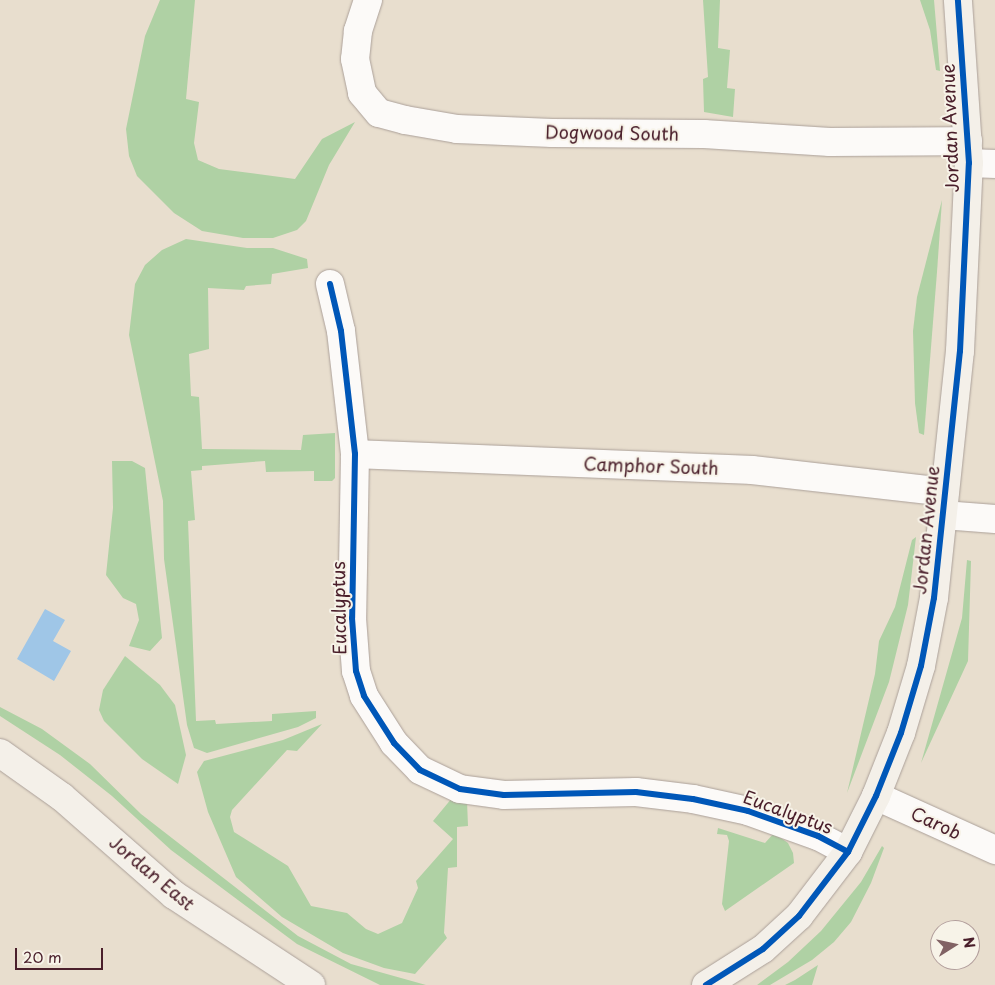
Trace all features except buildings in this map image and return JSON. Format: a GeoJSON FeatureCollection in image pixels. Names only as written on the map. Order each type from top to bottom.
{"type":"FeatureCollection","features":[{"type":"Feature","properties":{"kind":"street","name":"Dogwood South"},"geometry":{"type":"LineString","coordinates":[[368,0],[358,31],[355,59],[362,93],[379,114],[457,129],[552,133],[704,134],[830,142],[977,156]]}},
{"type":"Feature","properties":{"kind":"street","name":"Jordan Avenue"},"geometry":{"type":"LineString","coordinates":[[706,985],[763,949],[799,916],[848,852],[876,796],[901,733],[921,666],[934,598],[960,351],[977,156],[958,0]]}},
{"type":"Feature","properties":{"kind":"street","name":"Eucalyptus"},"geometry":{"type":"LineString","coordinates":[[330,284],[341,331],[355,454],[352,618],[356,671],[364,696],[394,743],[420,770],[460,789],[504,795],[636,792],[693,800],[748,811],[818,836],[848,852]]}},
{"type":"Feature","properties":{"kind":"street","name":"Camphor South"},"geometry":{"type":"LineString","coordinates":[[355,454],[752,470],[944,504],[995,519]]}},
{"type":"Feature","properties":{"kind":"street","name":"Jordan East"},"geometry":{"type":"LineString","coordinates":[[0,753],[74,808],[174,895],[311,985]]}},
{"type":"Feature","properties":{"kind":"street","name":"Carob"},"geometry":{"type":"LineString","coordinates":[[876,796],[995,850]]}},
{"type":"Feature","properties":{"kind":"green space"},"geometry":{"type":"Polygon","coordinates":[[[160,0],[195,0],[186,99],[199,102],[194,143],[198,160],[219,169],[295,179],[322,139],[355,122],[329,165],[306,221],[297,230],[273,238],[243,238],[202,231],[174,213],[137,176],[129,156],[126,129],[145,36],[160,0]]]}},
{"type":"Feature","properties":{"kind":"green space"},"geometry":{"type":"Polygon","coordinates":[[[703,0],[720,0],[718,48],[730,50],[727,88],[735,89],[733,117],[704,112],[703,79],[708,77],[703,0]]]}},
{"type":"Feature","properties":{"kind":"green space"},"geometry":{"type":"Polygon","coordinates":[[[920,0],[934,0],[940,71],[936,70],[930,30],[920,0]]]}},
{"type":"Feature","properties":{"kind":"green space"},"geometry":{"type":"Polygon","coordinates":[[[942,200],[924,435],[919,433],[915,403],[913,331],[917,297],[942,200]]]}},
{"type":"Feature","properties":{"kind":"green space"},"geometry":{"type":"Polygon","coordinates":[[[186,239],[247,248],[273,248],[307,259],[308,268],[272,274],[271,284],[246,286],[244,290],[208,288],[209,349],[189,354],[191,396],[199,397],[202,449],[301,450],[303,435],[335,433],[335,478],[332,481],[314,481],[314,471],[266,472],[265,461],[202,466],[202,470],[191,471],[195,520],[188,521],[196,721],[215,720],[216,724],[272,721],[272,714],[316,711],[316,718],[298,727],[207,753],[194,748],[187,725],[164,559],[163,501],[129,335],[135,284],[145,265],[162,250],[186,239]]]}},
{"type":"Feature","properties":{"kind":"green space"},"geometry":{"type":"Polygon","coordinates":[[[112,461],[132,461],[145,468],[162,638],[150,651],[129,646],[139,620],[136,604],[123,598],[106,575],[113,508],[112,461]]]}},
{"type":"Feature","properties":{"kind":"green space"},"geometry":{"type":"Polygon","coordinates":[[[916,537],[908,605],[889,682],[847,793],[875,674],[879,641],[895,607],[912,540],[916,537]]]}},
{"type":"Feature","properties":{"kind":"green space"},"geometry":{"type":"Polygon","coordinates":[[[967,560],[971,561],[968,661],[921,763],[962,618],[967,560]]]}},
{"type":"Feature","properties":{"kind":"green space"},"geometry":{"type":"Polygon","coordinates":[[[125,656],[160,685],[175,705],[186,755],[178,784],[142,759],[104,721],[99,710],[103,690],[125,656]]]}},
{"type":"Feature","properties":{"kind":"green space"},"geometry":{"type":"Polygon","coordinates":[[[0,707],[42,729],[90,764],[141,814],[298,936],[351,964],[426,985],[380,985],[297,944],[171,850],[112,796],[60,755],[0,716],[0,707]]]}},
{"type":"Feature","properties":{"kind":"green space"},"geometry":{"type":"Polygon","coordinates":[[[322,724],[297,751],[287,750],[232,810],[230,817],[234,832],[288,866],[311,906],[347,913],[366,929],[378,934],[402,923],[418,888],[416,881],[453,839],[433,821],[452,798],[467,801],[468,826],[457,827],[457,867],[448,868],[444,933],[447,938],[415,974],[384,968],[343,953],[282,917],[236,877],[208,812],[197,772],[204,761],[283,740],[322,724]]]}},
{"type":"Feature","properties":{"kind":"green space"},"geometry":{"type":"Polygon","coordinates":[[[718,828],[765,843],[774,833],[788,843],[793,853],[794,863],[725,911],[722,904],[729,841],[727,835],[717,834],[718,828]]]}},
{"type":"Feature","properties":{"kind":"green space"},"geometry":{"type":"Polygon","coordinates":[[[882,846],[884,848],[871,883],[851,922],[834,942],[812,960],[770,985],[757,985],[788,962],[821,931],[861,882],[882,846]]]}},
{"type":"Feature","properties":{"kind":"green space"},"geometry":{"type":"Polygon","coordinates":[[[818,965],[812,985],[785,985],[795,980],[818,965]]]}},
{"type":"Feature","properties":{"kind":"water"},"geometry":{"type":"Polygon","coordinates":[[[45,609],[65,620],[53,641],[71,651],[54,681],[17,659],[45,609]]]}},
{"type":"Feature","properties":{"kind":"cycle path"},"geometry":{"type":"LineString","coordinates":[[706,985],[763,949],[799,916],[848,852],[876,796],[901,733],[921,666],[934,598],[960,351],[969,163],[958,0]]}},
{"type":"Feature","properties":{"kind":"cycle path"},"geometry":{"type":"LineString","coordinates":[[330,284],[341,331],[355,454],[352,618],[356,671],[364,696],[394,743],[420,770],[460,789],[504,795],[636,792],[693,799],[748,811],[818,836],[848,852]]}}]}
